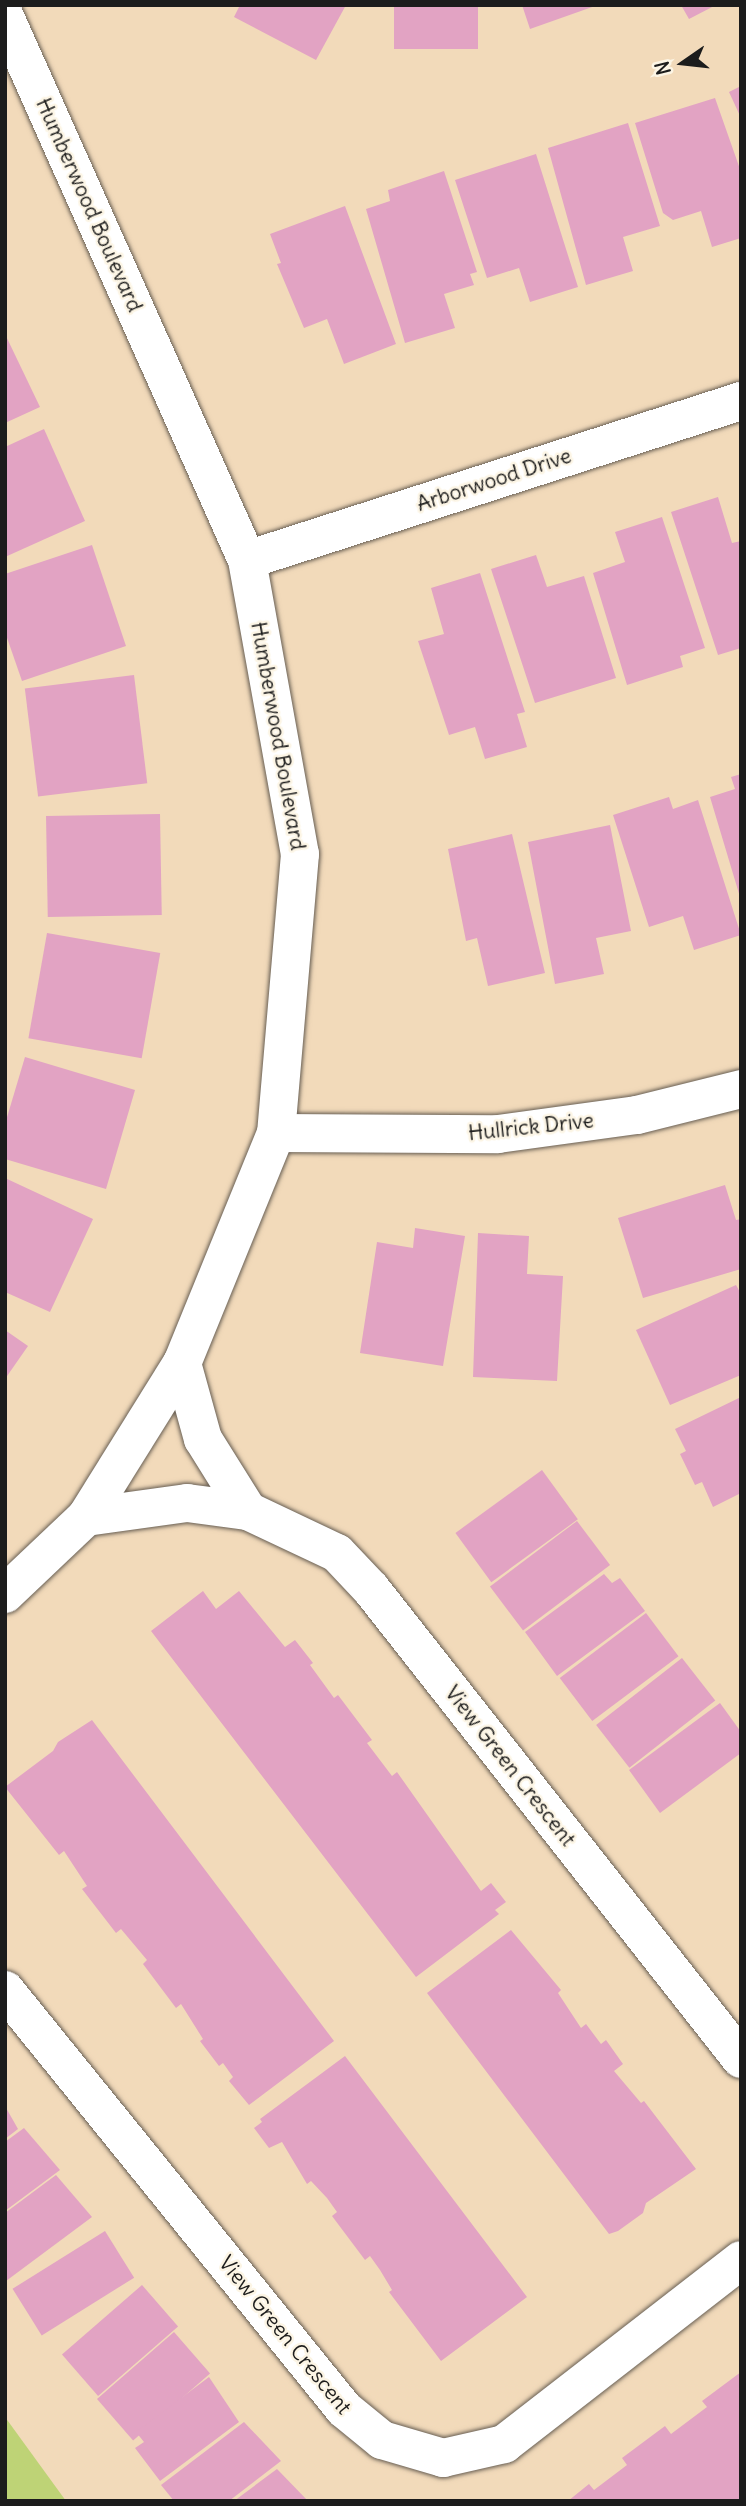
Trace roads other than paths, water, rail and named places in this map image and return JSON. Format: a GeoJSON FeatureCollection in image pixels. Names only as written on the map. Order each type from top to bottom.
{"type":"FeatureCollection","features":[{"type":"Feature","properties":{"kind":"street","name":"Humberwood Boulevard"},"geometry":{"type":"LineString","coordinates":[[5,17],[247,560],[300,854],[276,1133],[182,1363],[86,1517],[5,1594]]}},
{"type":"Feature","properties":{"kind":"street","name":"Arborwood Drive"},"geometry":{"type":"LineString","coordinates":[[247,560],[741,401]]}},
{"type":"Feature","properties":{"kind":"street","name":"Hullrick Drive"},"geometry":{"type":"LineString","coordinates":[[276,1133],[498,1134],[637,1115],[741,1089]]}},
{"type":"Feature","properties":{"kind":"street"},"geometry":{"type":"LineString","coordinates":[[182,1363],[203,1439],[248,1511]]}},
{"type":"Feature","properties":{"kind":"street","name":"View Green Crescent"},"geometry":{"type":"LineString","coordinates":[[86,1517],[187,1503],[248,1511],[337,1553],[370,1589],[741,2059]]}},
{"type":"Feature","properties":{"kind":"street","name":"View Green Crescent"},"geometry":{"type":"LineString","coordinates":[[5,1990],[344,2409],[383,2440],[443,2458],[504,2444],[741,2260]]}}]}
